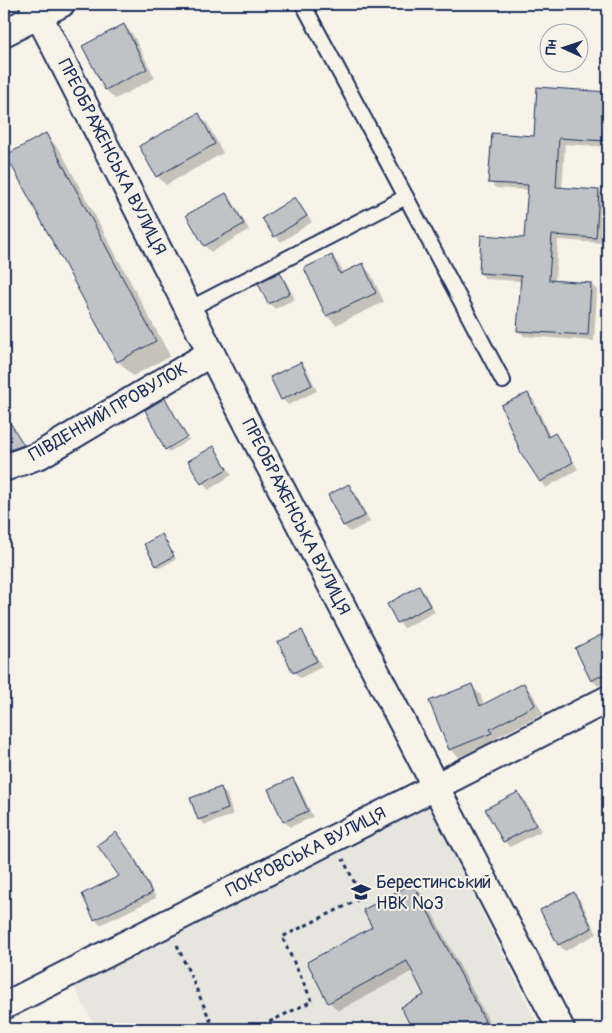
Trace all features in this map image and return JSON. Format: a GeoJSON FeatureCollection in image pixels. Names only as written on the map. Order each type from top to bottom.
{"type":"FeatureCollection","features":[{"type":"Feature","properties":{"kind":"street"},"geometry":{"type":"LineString","coordinates":[[4,33],[44,7]]}},
{"type":"Feature","properties":{"kind":"street","name":"ПРЕОБРАЖЕНСЬКА ВУЛИЦЯ"},"geometry":{"type":"LineString","coordinates":[[44,7],[211,353],[434,786],[562,1029]]}},
{"type":"Feature","properties":{"kind":"street","name":"ПІВДЕННИЙ ПРОВУЛОК"},"geometry":{"type":"LineString","coordinates":[[4,468],[40,455],[211,353]]}},
{"type":"Feature","properties":{"kind":"street","name":"ПОКРОВСЬКА ВУЛИЦЯ"},"geometry":{"type":"LineString","coordinates":[[4,1006],[608,699]]}},
{"type":"Feature","properties":{"kind":"lane"},"geometry":{"type":"LineString","coordinates":[[303,4],[503,381]]}},
{"type":"Feature","properties":{"kind":"lane"},"geometry":{"type":"LineString","coordinates":[[189,309],[406,197]]}},
{"type":"Feature","properties":{"kind":"path"},"geometry":{"type":"LineString","coordinates":[[255,1029],[312,1001],[282,937],[362,898],[333,838]]}},
{"type":"Feature","properties":{"kind":"path"},"geometry":{"type":"LineString","coordinates":[[167,923],[214,1029]]}},
{"type":"Feature","properties":{"kind":"shaded area","name":"Берестинський НВК №3"},"geometry":{"type":"Polygon","coordinates":[[[428,804],[540,1029],[96,1029],[71,981],[428,804]]]}},
{"type":"Feature","properties":{"kind":"building"},"geometry":{"type":"Polygon","coordinates":[[[124,24],[147,69],[105,90],[82,46],[124,24]]]}},
{"type":"Feature","properties":{"kind":"building"},"geometry":{"type":"Polygon","coordinates":[[[537,87],[608,92],[606,141],[559,138],[556,187],[599,190],[596,238],[552,235],[549,280],[591,283],[588,335],[517,331],[521,276],[479,273],[481,235],[524,238],[528,185],[488,183],[492,133],[534,136],[537,87]]]}},
{"type":"Feature","properties":{"kind":"building"},"geometry":{"type":"Polygon","coordinates":[[[199,113],[215,144],[156,177],[139,146],[199,113]]]}},
{"type":"Feature","properties":{"kind":"building"},"geometry":{"type":"Polygon","coordinates":[[[46,133],[156,341],[117,362],[6,155],[46,133]]]}},
{"type":"Feature","properties":{"kind":"building"},"geometry":{"type":"Polygon","coordinates":[[[226,193],[244,224],[204,246],[186,215],[226,193]]]}},
{"type":"Feature","properties":{"kind":"building"},"geometry":{"type":"Polygon","coordinates":[[[295,197],[307,216],[274,237],[262,218],[295,197]]]}},
{"type":"Feature","properties":{"kind":"building"},"geometry":{"type":"Polygon","coordinates":[[[332,255],[340,274],[363,263],[376,293],[326,316],[304,268],[332,255]]]}},
{"type":"Feature","properties":{"kind":"building"},"geometry":{"type":"Polygon","coordinates":[[[280,272],[290,293],[268,304],[258,283],[280,272]]]}},
{"type":"Feature","properties":{"kind":"building"},"geometry":{"type":"Polygon","coordinates":[[[301,362],[312,385],[281,400],[270,377],[301,362]]]}},
{"type":"Feature","properties":{"kind":"building"},"geometry":{"type":"Polygon","coordinates":[[[528,393],[548,437],[555,433],[573,462],[540,482],[521,453],[501,405],[528,393]]]}},
{"type":"Feature","properties":{"kind":"building"},"geometry":{"type":"Polygon","coordinates":[[[165,398],[187,437],[165,450],[145,410],[165,398]]]}},
{"type":"Feature","properties":{"kind":"building"},"geometry":{"type":"Polygon","coordinates":[[[4,413],[24,445],[4,452],[4,413]]]}},
{"type":"Feature","properties":{"kind":"building"},"geometry":{"type":"Polygon","coordinates":[[[214,446],[227,469],[201,484],[188,461],[214,446]]]}},
{"type":"Feature","properties":{"kind":"building"},"geometry":{"type":"Polygon","coordinates":[[[349,484],[365,516],[343,526],[328,495],[349,484]]]}},
{"type":"Feature","properties":{"kind":"building"},"geometry":{"type":"Polygon","coordinates":[[[162,534],[174,556],[156,566],[144,544],[162,534]]]}},
{"type":"Feature","properties":{"kind":"building"},"geometry":{"type":"Polygon","coordinates":[[[419,586],[430,606],[397,623],[387,604],[419,586]]]}},
{"type":"Feature","properties":{"kind":"building"},"geometry":{"type":"Polygon","coordinates":[[[302,630],[317,661],[293,673],[278,642],[302,630]]]}},
{"type":"Feature","properties":{"kind":"building"},"geometry":{"type":"Polygon","coordinates":[[[603,634],[608,645],[608,672],[591,681],[575,648],[603,634]]]}},
{"type":"Feature","properties":{"kind":"building"},"geometry":{"type":"Polygon","coordinates":[[[524,683],[535,705],[490,729],[492,733],[449,750],[429,701],[472,684],[480,706],[524,683]]]}},
{"type":"Feature","properties":{"kind":"building"},"geometry":{"type":"Polygon","coordinates":[[[293,778],[308,811],[283,822],[268,789],[293,778]]]}},
{"type":"Feature","properties":{"kind":"building"},"geometry":{"type":"Polygon","coordinates":[[[221,787],[228,809],[198,820],[190,798],[221,787]]]}},
{"type":"Feature","properties":{"kind":"building"},"geometry":{"type":"Polygon","coordinates":[[[518,792],[536,825],[503,842],[485,809],[518,792]]]}},
{"type":"Feature","properties":{"kind":"building"},"geometry":{"type":"Polygon","coordinates":[[[116,832],[133,856],[152,893],[94,920],[82,894],[119,876],[97,845],[116,832]]]}},
{"type":"Feature","properties":{"kind":"building"},"geometry":{"type":"Polygon","coordinates":[[[413,883],[485,1021],[469,1029],[412,1029],[401,1007],[424,995],[407,961],[328,1003],[307,962],[372,927],[363,910],[413,883]]]}},
{"type":"Feature","properties":{"kind":"building"},"geometry":{"type":"Polygon","coordinates":[[[574,892],[592,928],[558,945],[540,910],[574,892]]]}},
{"type":"Feature","properties":{"kind":"place","name":"Берестинський НВК №3"},"geometry":{"type":"Point","coordinates":[361,892]}}]}
